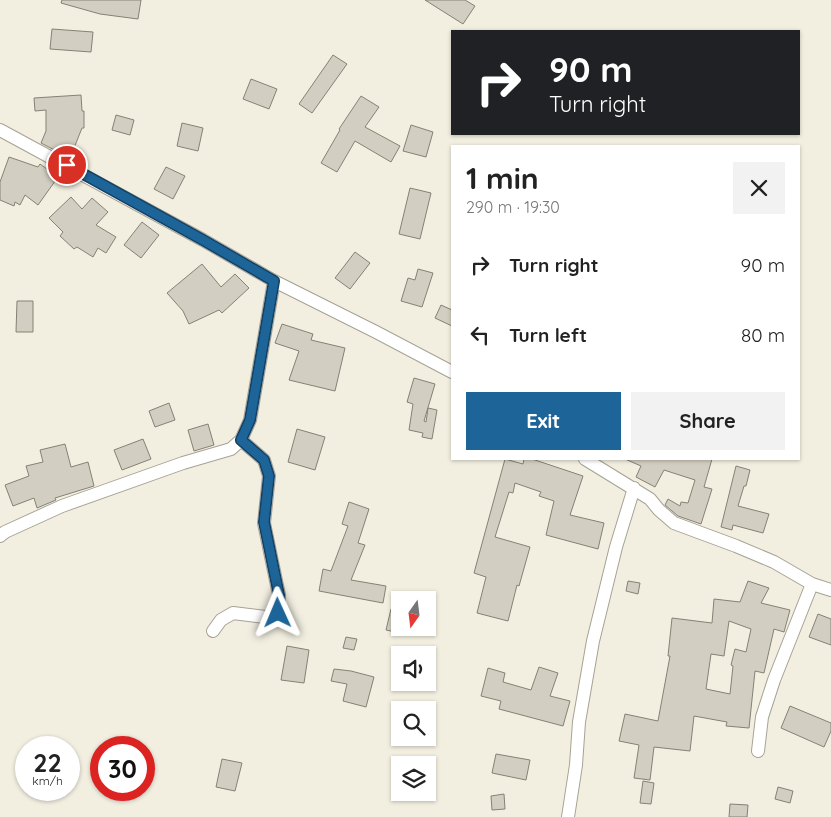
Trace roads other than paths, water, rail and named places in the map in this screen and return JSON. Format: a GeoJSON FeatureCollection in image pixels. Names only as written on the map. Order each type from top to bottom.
{"type":"FeatureCollection","features":[{"type":"Feature","properties":{"kind":"street"},"geometry":{"type":"LineString","coordinates":[[0,130],[203,240],[274,281],[451,371]]}},
{"type":"Feature","properties":{"kind":"street"},"geometry":{"type":"LineString","coordinates":[[0,536],[62,506],[183,463],[231,449],[241,440],[250,420],[274,281]]}},
{"type":"Feature","properties":{"kind":"street"},"geometry":{"type":"LineString","coordinates":[[213,631],[221,620],[233,613],[273,618],[278,613],[279,595],[264,522],[269,476],[264,460],[241,440]]}},
{"type":"Feature","properties":{"kind":"street"},"geometry":{"type":"LineString","coordinates":[[587,460],[650,499],[674,523],[774,562],[812,584],[831,590]]}},
{"type":"Feature","properties":{"kind":"street"},"geometry":{"type":"LineString","coordinates":[[568,817],[576,765],[579,722],[594,641],[616,547],[634,488]]}},
{"type":"Feature","properties":{"kind":"street"},"geometry":{"type":"LineString","coordinates":[[758,752],[762,717],[774,680],[812,584]]}}]}
